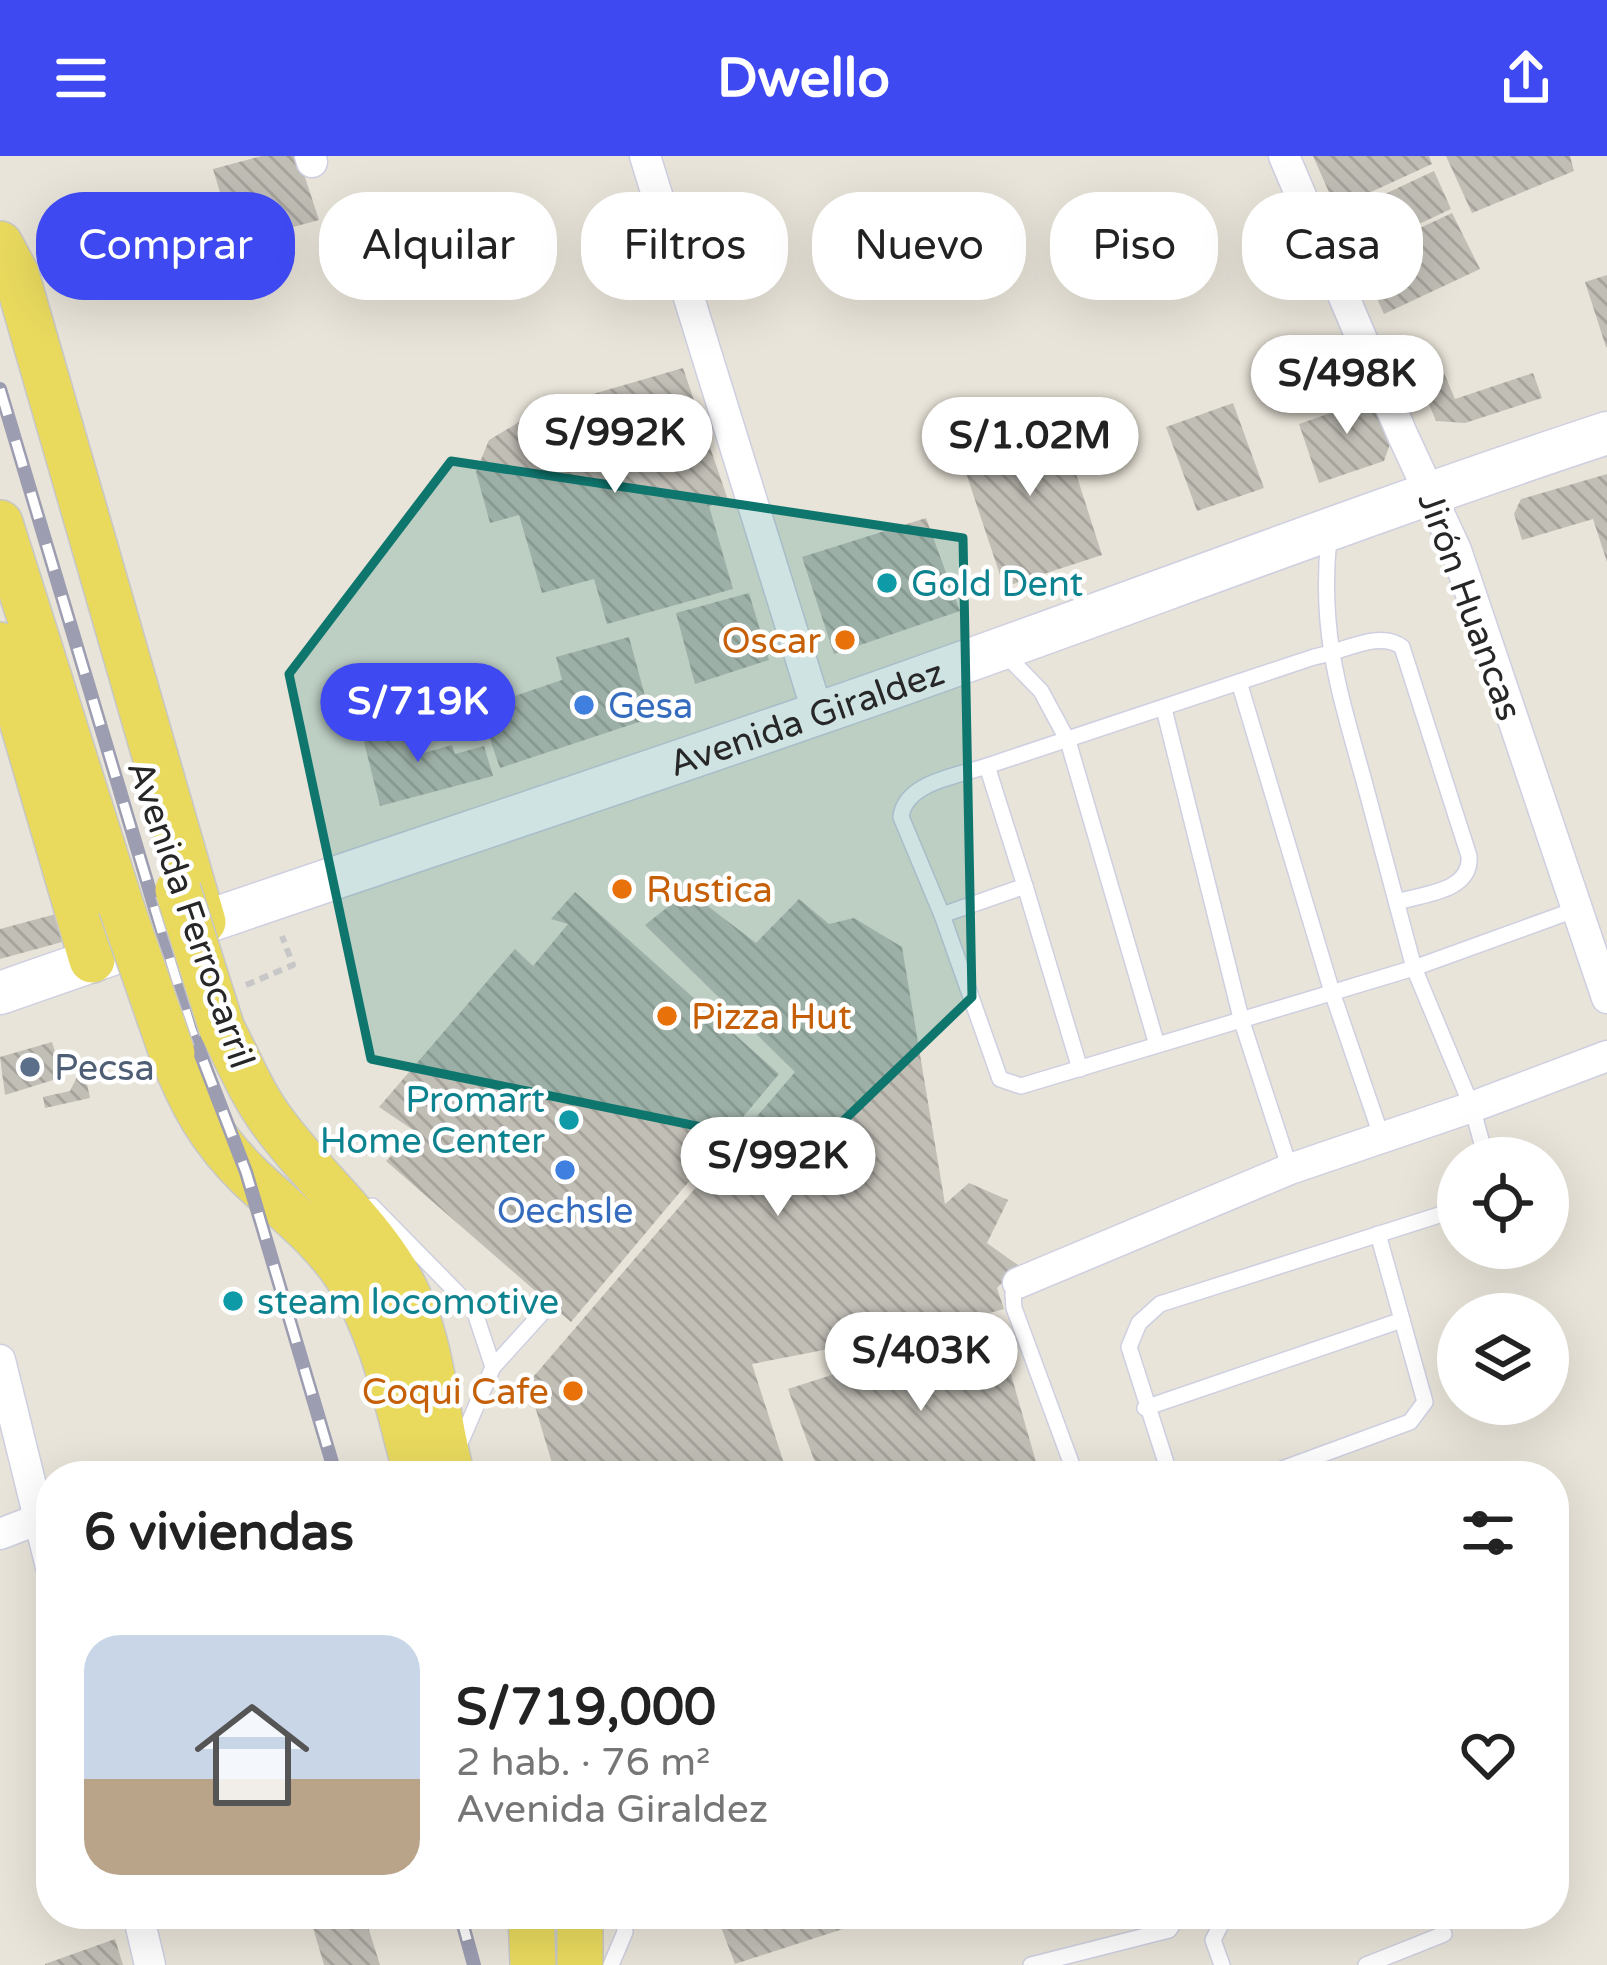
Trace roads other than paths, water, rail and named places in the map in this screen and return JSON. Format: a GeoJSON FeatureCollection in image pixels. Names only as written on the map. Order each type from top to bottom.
{"type":"FeatureCollection","features":[{"type":"Feature","properties":{"kind":"main road"},"geometry":{"type":"LineString","coordinates":[[0,244],[16,274],[203,922]]}},
{"type":"Feature","properties":{"kind":"main road","name":"Avenida Ferrocarril"},"geometry":{"type":"LineString","coordinates":[[0,314],[104,636],[222,1029],[254,1095],[304,1162],[366,1232],[412,1305],[436,1386],[439,1461]]}},
{"type":"Feature","properties":{"kind":"main road","name":"Avenida Ferrocarril"},"geometry":{"type":"LineString","coordinates":[[0,523],[192,1104],[246,1172],[334,1260],[366,1309],[435,1461]]}},
{"type":"Feature","properties":{"kind":"main road"},"geometry":{"type":"LineString","coordinates":[[0,645],[92,960]]}},
{"type":"Feature","properties":{"kind":"main road"},"geometry":{"type":"LineString","coordinates":[[531,1929],[532,1965]]}},
{"type":"Feature","properties":{"kind":"main road"},"geometry":{"type":"LineString","coordinates":[[580,1929],[580,1965]]}},
{"type":"Feature","properties":{"kind":"street","name":"Jirón Huancas"},"geometry":{"type":"LineString","coordinates":[[1284,156],[1456,550],[1607,998]]}},
{"type":"Feature","properties":{"kind":"street"},"geometry":{"type":"LineString","coordinates":[[651,158],[818,714]]}},
{"type":"Feature","properties":{"kind":"street","name":"Avenida Giraldez"},"geometry":{"type":"LineString","coordinates":[[0,993],[818,714],[1431,491],[1607,433]]}},
{"type":"Feature","properties":{"kind":"street"},"geometry":{"type":"LineString","coordinates":[[1018,1283],[1290,1169],[1607,1056]]}},
{"type":"Feature","properties":{"kind":"street"},"geometry":{"type":"LineString","coordinates":[[0,1360],[36,1507]]}},
{"type":"Feature","properties":{"kind":"street"},"geometry":{"type":"LineString","coordinates":[[0,1534],[36,1520]]}},
{"type":"Feature","properties":{"kind":"street"},"geometry":{"type":"LineString","coordinates":[[142,1929],[150,1965]]}},
{"type":"Feature","properties":{"kind":"lane"},"geometry":{"type":"LineString","coordinates":[[1330,528],[1324,585],[1329,654],[1414,968],[1480,1137]]}},
{"type":"Feature","properties":{"kind":"lane"},"geometry":{"type":"LineString","coordinates":[[1396,902],[1462,882],[1470,871],[1402,647],[1383,639],[911,792],[903,805],[901,817],[942,915],[1000,1079],[1021,1086],[1414,968],[1577,909]]}},
{"type":"Feature","properties":{"kind":"lane"},"geometry":{"type":"LineString","coordinates":[[999,648],[1041,691],[1068,740],[1157,1045]]}},
{"type":"Feature","properties":{"kind":"lane"},"geometry":{"type":"LineString","coordinates":[[1239,682],[1382,1138]]}},
{"type":"Feature","properties":{"kind":"lane"},"geometry":{"type":"LineString","coordinates":[[1164,709],[1242,1022],[1290,1169]]}},
{"type":"Feature","properties":{"kind":"lane"},"geometry":{"type":"LineString","coordinates":[[987,766],[1080,1069]]}},
{"type":"Feature","properties":{"kind":"lane"},"geometry":{"type":"LineString","coordinates":[[942,915],[1025,886]]}},
{"type":"Feature","properties":{"kind":"lane"},"geometry":{"type":"LineString","coordinates":[[304,1162],[368,1202],[447,1279],[475,1310],[493,1366]]}},
{"type":"Feature","properties":{"kind":"lane"},"geometry":{"type":"LineString","coordinates":[[1165,1461],[1129,1347],[1139,1323],[1160,1304],[1437,1215]]}},
{"type":"Feature","properties":{"kind":"lane"},"geometry":{"type":"LineString","coordinates":[[1304,1461],[1410,1422],[1425,1402],[1378,1234]]}},
{"type":"Feature","properties":{"kind":"lane"},"geometry":{"type":"LineString","coordinates":[[1018,1283],[1014,1308],[1070,1461]]}},
{"type":"Feature","properties":{"kind":"lane"},"geometry":{"type":"LineString","coordinates":[[446,1461],[493,1366],[542,1313]]}},
{"type":"Feature","properties":{"kind":"lane"},"geometry":{"type":"LineString","coordinates":[[1145,1408],[1402,1320]]}},
{"type":"Feature","properties":{"kind":"lane"},"geometry":{"type":"LineString","coordinates":[[610,1965],[625,1929]]}},
{"type":"Feature","properties":{"kind":"lane"},"geometry":{"type":"LineString","coordinates":[[1031,1965],[1170,1929]]}},
{"type":"Feature","properties":{"kind":"lane"},"geometry":{"type":"LineString","coordinates":[[1219,1929],[1214,1940],[1222,1965]]}},
{"type":"Feature","properties":{"kind":"lane"},"geometry":{"type":"LineString","coordinates":[[1366,1965],[1444,1934]]}},
{"type":"Feature","properties":{"kind":"railway"},"geometry":{"type":"LineString","coordinates":[[0,389],[191,1029],[246,1172],[332,1461]]}},
{"type":"Feature","properties":{"kind":"railway"},"geometry":{"type":"LineString","coordinates":[[464,1929],[474,1965]]}},
{"type":"Feature","properties":{"kind":"place","name":"Gold Dent"},"geometry":{"type":"Point","coordinates":[887,583]}},
{"type":"Feature","properties":{"kind":"place","name":"Oscar"},"geometry":{"type":"Point","coordinates":[845,640]}},
{"type":"Feature","properties":{"kind":"place","name":"Gesa"},"geometry":{"type":"Point","coordinates":[584,705]}},
{"type":"Feature","properties":{"kind":"place","name":"Rustica"},"geometry":{"type":"Point","coordinates":[622,889]}},
{"type":"Feature","properties":{"kind":"place","name":"Pizza Hut"},"geometry":{"type":"Point","coordinates":[667,1016]}},
{"type":"Feature","properties":{"kind":"place","name":"Pecsa"},"geometry":{"type":"Point","coordinates":[30,1067]}},
{"type":"Feature","properties":{"kind":"place","name":"Promart Home Center"},"geometry":{"type":"Point","coordinates":[569,1120]}},
{"type":"Feature","properties":{"kind":"place","name":"Oechsle"},"geometry":{"type":"Point","coordinates":[565,1170]}},
{"type":"Feature","properties":{"kind":"place","name":"steam locomotive"},"geometry":{"type":"Point","coordinates":[233,1301]}},
{"type":"Feature","properties":{"kind":"place","name":"Coqui Cafe"},"geometry":{"type":"Point","coordinates":[573,1391]}}]}
